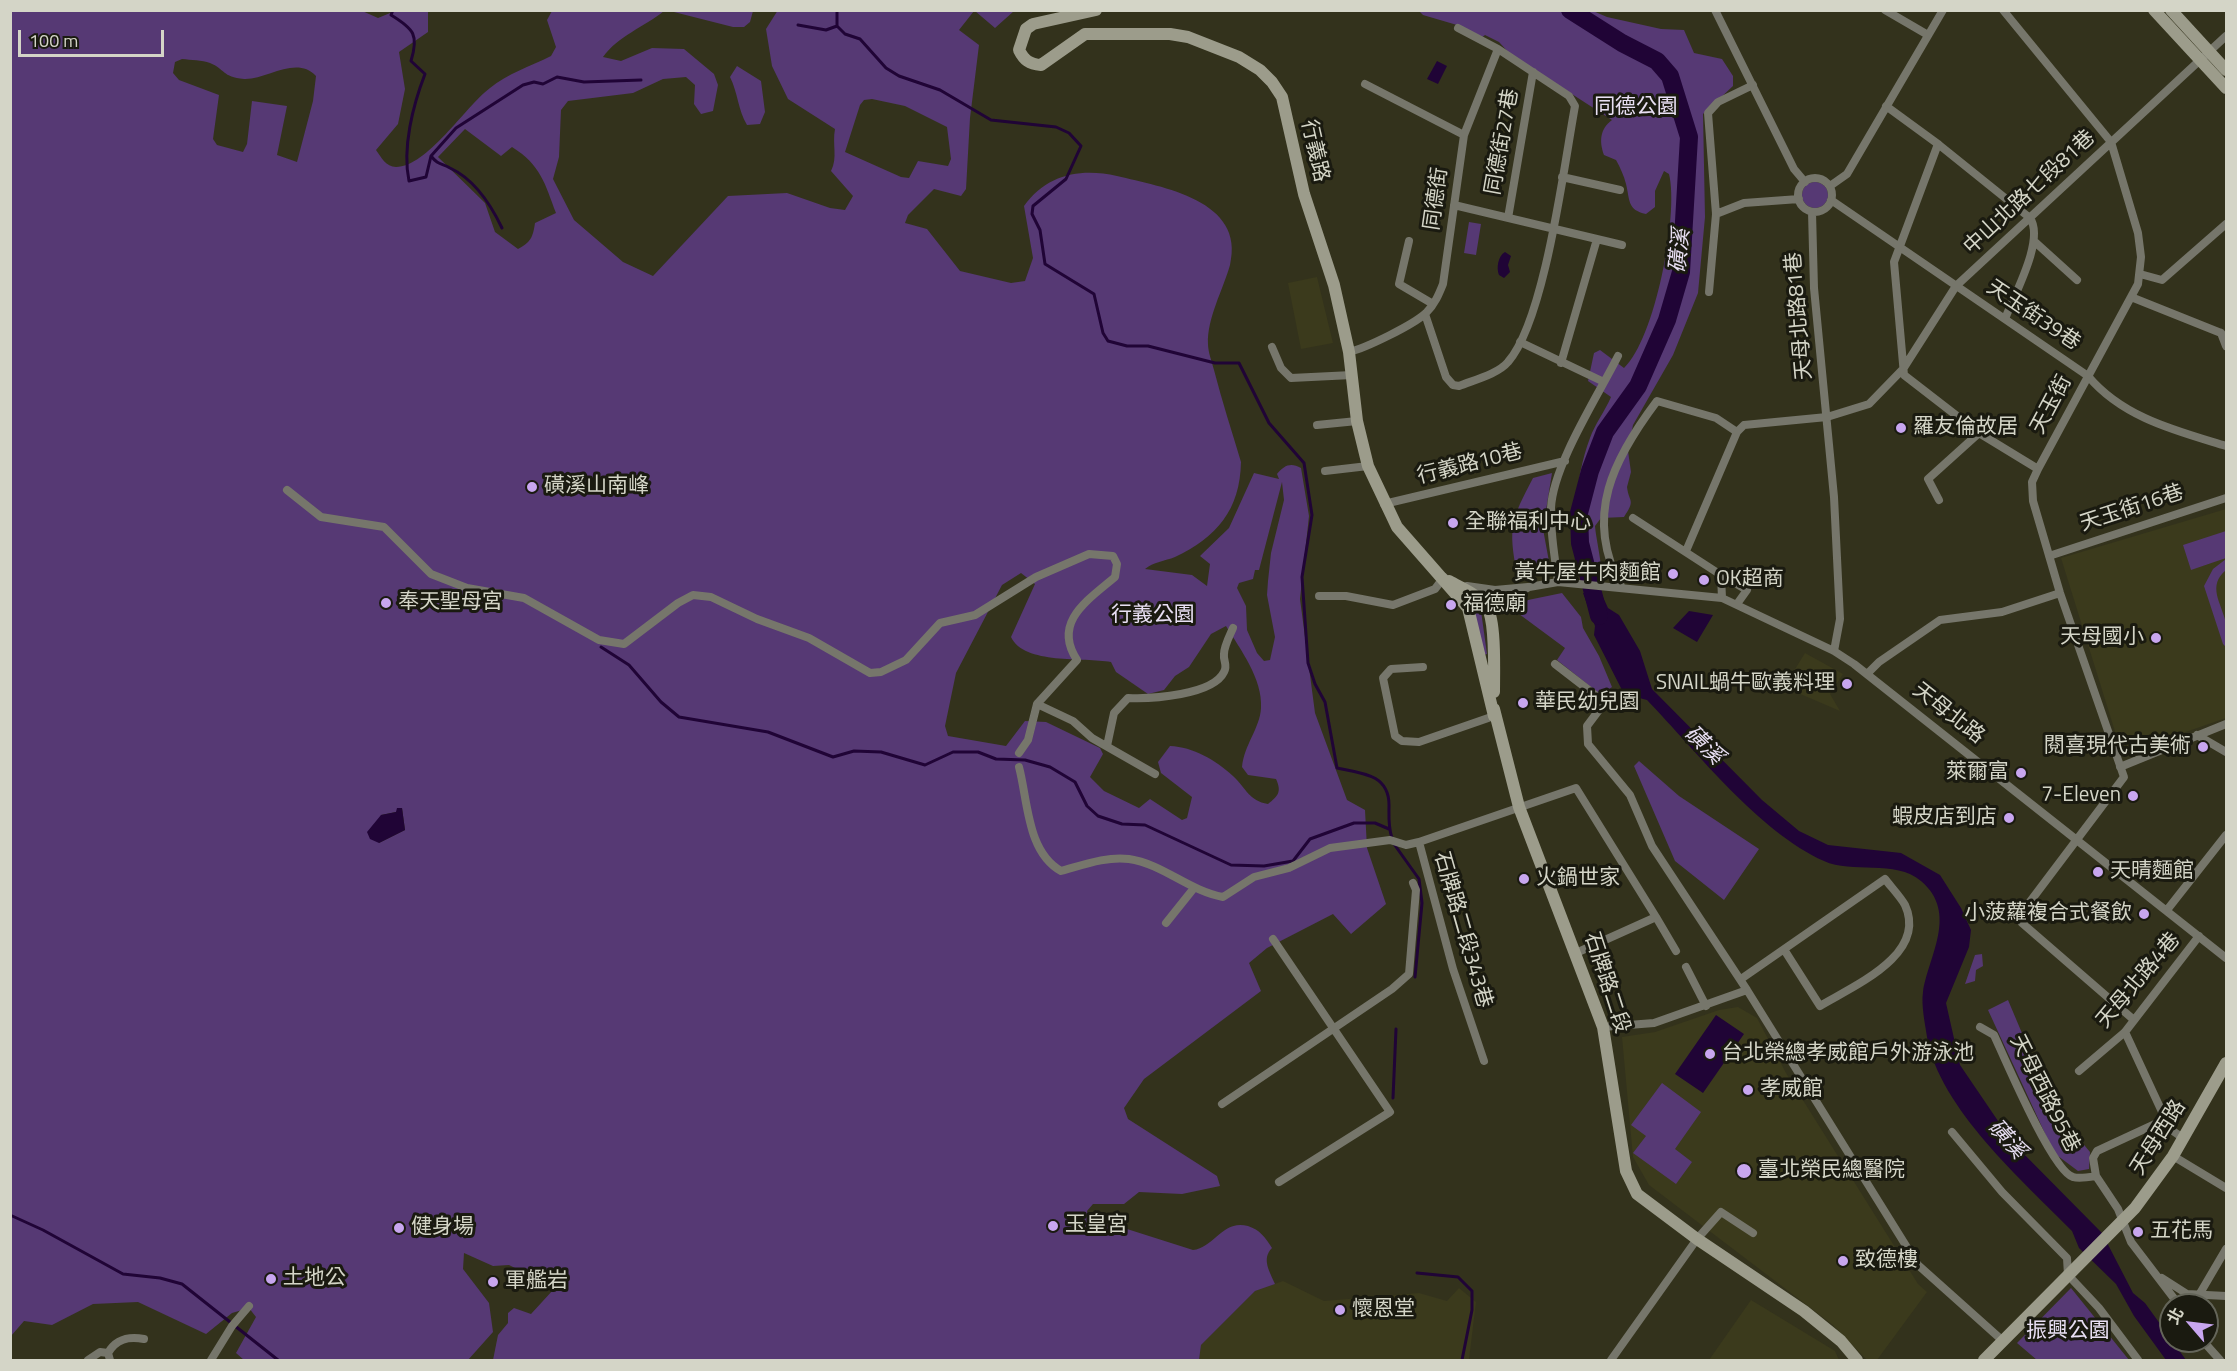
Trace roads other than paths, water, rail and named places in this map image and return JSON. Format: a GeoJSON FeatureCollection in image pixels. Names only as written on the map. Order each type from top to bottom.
{"type":"FeatureCollection","features":[{"type":"Feature","properties":{"kind":"street","name":"行義路"},"geometry":{"type":"LineString","coordinates":[[1096,10],[1033,24],[1026,29],[1019,50],[1032,64],[1041,65],[1085,34],[1170,34],[1188,37],[1229,52],[1260,70],[1282,97],[1304,194],[1334,285],[1349,352],[1357,421],[1368,466],[1384,504],[1397,527],[1443,577]]}},
{"type":"Feature","properties":{"kind":"street"},"geometry":{"type":"LineString","coordinates":[[1715,10],[1794,170],[1804,182]]}},
{"type":"Feature","properties":{"kind":"street"},"geometry":{"type":"LineString","coordinates":[[1885,10],[1928,35]]}},
{"type":"Feature","properties":{"kind":"street"},"geometry":{"type":"LineString","coordinates":[[1830,186],[1847,174],[1942,10]]}},
{"type":"Feature","properties":{"kind":"street","name":"天玉街"},"geometry":{"type":"LineString","coordinates":[[2003,10],[2111,142],[2138,233],[2140,274],[2131,297],[2038,469],[2031,491],[2060,593],[2120,767]]}},
{"type":"Feature","properties":{"kind":"street"},"geometry":{"type":"LineString","coordinates":[[2154,10],[2205,56],[2226,70]]}},
{"type":"Feature","properties":{"kind":"street"},"geometry":{"type":"LineString","coordinates":[[2171,10],[2226,88]]}},
{"type":"Feature","properties":{"kind":"street"},"geometry":{"type":"LineString","coordinates":[[1425,314],[1446,377],[1453,385],[1459,386],[1506,365],[1520,342],[1535,303],[1575,106],[1573,100],[1533,72],[1498,49],[1458,28]]}},
{"type":"Feature","properties":{"kind":"street","name":"中山北路七段81巷"},"geometry":{"type":"LineString","coordinates":[[1737,432],[1744,425],[1827,417],[1869,404],[1903,369],[1956,286],[2226,36]]}},
{"type":"Feature","properties":{"kind":"street","name":"同德街"},"geometry":{"type":"LineString","coordinates":[[1349,352],[1362,349],[1425,314],[1443,284],[1464,135],[1498,49]]}},
{"type":"Feature","properties":{"kind":"street","name":"同德街27巷"},"geometry":{"type":"LineString","coordinates":[[1508,218],[1533,72]]}},
{"type":"Feature","properties":{"kind":"street"},"geometry":{"type":"LineString","coordinates":[[1365,84],[1464,135]]}},
{"type":"Feature","properties":{"kind":"street"},"geometry":{"type":"LineString","coordinates":[[1709,292],[1716,214],[1708,113],[1718,102],[1753,85]]}},
{"type":"Feature","properties":{"kind":"street"},"geometry":{"type":"LineString","coordinates":[[1886,106],[1938,144],[2030,218],[2035,226],[2035,242],[2005,319]]}},
{"type":"Feature","properties":{"kind":"street"},"geometry":{"type":"LineString","coordinates":[[1938,144],[1894,262],[1904,375],[1978,434],[2038,469]]}},
{"type":"Feature","properties":{"kind":"street"},"geometry":{"type":"LineString","coordinates":[[1562,177],[1620,190]]}},
{"type":"Feature","properties":{"kind":"street"},"geometry":{"type":"LineString","coordinates":[[1818,178],[1830,186],[1831,200],[1822,211],[1812,212],[1803,207],[1799,199],[1799,190],[1804,182],[1818,178]]}},
{"type":"Feature","properties":{"kind":"street"},"geometry":{"type":"LineString","coordinates":[[1716,214],[1744,203],[1799,199]]}},
{"type":"Feature","properties":{"kind":"street","name":"天玉街39巷"},"geometry":{"type":"LineString","coordinates":[[1831,200],[2088,376],[2098,388],[2141,418],[2226,446]]}},
{"type":"Feature","properties":{"kind":"street"},"geometry":{"type":"LineString","coordinates":[[1454,205],[1622,245]]}},
{"type":"Feature","properties":{"kind":"street","name":"天母北路81巷"},"geometry":{"type":"LineString","coordinates":[[1812,212],[1814,288],[1834,497],[1840,619],[1834,651]]}},
{"type":"Feature","properties":{"kind":"street"},"geometry":{"type":"LineString","coordinates":[[2140,274],[2162,280],[2226,227]]}},
{"type":"Feature","properties":{"kind":"street"},"geometry":{"type":"LineString","coordinates":[[1561,363],[1597,239]]}},
{"type":"Feature","properties":{"kind":"street"},"geometry":{"type":"LineString","coordinates":[[1409,241],[1399,284],[1433,304]]}},
{"type":"Feature","properties":{"kind":"street"},"geometry":{"type":"LineString","coordinates":[[2035,242],[2077,280]]}},
{"type":"Feature","properties":{"kind":"street"},"geometry":{"type":"LineString","coordinates":[[2131,297],[2224,331],[2226,346]]}},
{"type":"Feature","properties":{"kind":"street"},"geometry":{"type":"LineString","coordinates":[[1520,342],[1604,382]]}},
{"type":"Feature","properties":{"kind":"street"},"geometry":{"type":"LineString","coordinates":[[1272,346],[1281,368],[1291,378],[1352,375]]}},
{"type":"Feature","properties":{"kind":"street"},"geometry":{"type":"LineString","coordinates":[[1443,577],[1476,589],[1529,587],[1558,582],[1551,506],[1565,461],[1618,356]]}},
{"type":"Feature","properties":{"kind":"street"},"geometry":{"type":"LineString","coordinates":[[1616,587],[1605,548],[1604,531],[1610,481],[1628,440],[1657,401],[1716,418],[1737,432],[1686,551]]}},
{"type":"Feature","properties":{"kind":"street"},"geometry":{"type":"LineString","coordinates":[[1317,425],[1357,421]]}},
{"type":"Feature","properties":{"kind":"street"},"geometry":{"type":"LineString","coordinates":[[1939,500],[1928,479],[1978,434]]}},
{"type":"Feature","properties":{"kind":"street","name":"行義路10巷"},"geometry":{"type":"LineString","coordinates":[[1384,504],[1565,461]]}},
{"type":"Feature","properties":{"kind":"street"},"geometry":{"type":"LineString","coordinates":[[1325,471],[1368,466]]}},
{"type":"Feature","properties":{"kind":"street"},"geometry":{"type":"LineString","coordinates":[[287,490],[321,517],[384,527],[430,574],[467,588],[524,598],[599,640],[624,644],[678,603],[693,595],[711,597],[757,619],[808,638],[870,673],[881,672],[906,660],[940,623],[975,615],[1036,577],[1089,554],[1113,556],[1117,564],[1115,577],[1084,603],[1069,622],[1067,637],[1077,660],[1037,704],[1028,740],[1019,753]]}},
{"type":"Feature","properties":{"kind":"street","name":"天玉街16巷"},"geometry":{"type":"LineString","coordinates":[[2049,556],[2226,498]]}},
{"type":"Feature","properties":{"kind":"street"},"geometry":{"type":"LineString","coordinates":[[1633,518],[1747,590],[1737,604]]}},
{"type":"Feature","properties":{"kind":"street"},"geometry":{"type":"LineString","coordinates":[[1722,575],[1722,598]]}},
{"type":"Feature","properties":{"kind":"street"},"geometry":{"type":"LineString","coordinates":[[1443,577],[1474,594],[1489,610],[1529,587]]}},
{"type":"Feature","properties":{"kind":"street"},"geometry":{"type":"LineString","coordinates":[[1318,596],[1346,596],[1393,605],[1435,589],[1443,577]]}},
{"type":"Feature","properties":{"kind":"street"},"geometry":{"type":"LineString","coordinates":[[1424,667],[1390,669],[1383,678],[1395,735],[1401,741],[1419,742],[1494,716],[1468,608],[1443,577]]}},
{"type":"Feature","properties":{"kind":"street","name":"天母北路"},"geometry":{"type":"LineString","coordinates":[[1558,582],[1722,598],[1834,651],[2077,838],[2226,958]]}},
{"type":"Feature","properties":{"kind":"street"},"geometry":{"type":"LineString","coordinates":[[1866,674],[1879,662],[1940,620],[2002,612],[2060,593]]}},
{"type":"Feature","properties":{"kind":"street","name":"石牌路二段"},"geometry":{"type":"LineString","coordinates":[[1489,610],[1493,641],[1494,716],[1519,807],[1603,1026],[1626,1171],[1637,1194],[1697,1239],[1804,1311],[1841,1341],[1857,1360]]}},
{"type":"Feature","properties":{"kind":"street"},"geometry":{"type":"LineString","coordinates":[[1107,746],[1114,713],[1128,698],[1174,696],[1216,682],[1225,672],[1226,663],[1223,655],[1233,628]]}},
{"type":"Feature","properties":{"kind":"street"},"geometry":{"type":"LineString","coordinates":[[1555,664],[1599,699],[1599,710],[1587,726],[1588,744],[1630,795],[1652,846],[1741,979],[1918,1265],[2003,1341]]}},
{"type":"Feature","properties":{"kind":"street"},"geometry":{"type":"LineString","coordinates":[[1037,704],[1073,721],[1086,734],[1155,774]]}},
{"type":"Feature","properties":{"kind":"street"},"geometry":{"type":"LineString","coordinates":[[2134,1020],[2022,923],[2020,915],[2124,777],[2120,767],[2226,724]]}},
{"type":"Feature","properties":{"kind":"street"},"geometry":{"type":"LineString","coordinates":[[2197,735],[2226,752]]}},
{"type":"Feature","properties":{"kind":"street"},"geometry":{"type":"LineString","coordinates":[[1019,767],[1025,806],[1043,855],[1051,865],[1061,871],[1110,859],[1130,859],[1158,869],[1194,888],[1223,897],[1254,877],[1289,868],[1330,848],[1390,840],[1406,845],[1419,842]]}},
{"type":"Feature","properties":{"kind":"street","name":"石牌路二段343巷"},"geometry":{"type":"LineString","coordinates":[[1484,1061],[1453,969],[1419,842],[1576,788],[1656,917]]}},
{"type":"Feature","properties":{"kind":"street"},"geometry":{"type":"LineString","coordinates":[[2167,910],[2226,836]]}},
{"type":"Feature","properties":{"kind":"street"},"geometry":{"type":"LineString","coordinates":[[1741,979],[1785,951],[1885,879],[1904,903],[1908,914],[1908,932],[1895,958],[1820,1006],[1785,951]]}},
{"type":"Feature","properties":{"kind":"street"},"geometry":{"type":"LineString","coordinates":[[1222,1104],[1410,974],[1416,890],[1413,883]]}},
{"type":"Feature","properties":{"kind":"street"},"geometry":{"type":"LineString","coordinates":[[1166,923],[1194,888]]}},
{"type":"Feature","properties":{"kind":"street"},"geometry":{"type":"LineString","coordinates":[[1576,953],[1656,917],[1676,951]]}},
{"type":"Feature","properties":{"kind":"street","name":"天母北路4巷"},"geometry":{"type":"LineString","coordinates":[[2079,1071],[2125,1032],[2199,936]]}},
{"type":"Feature","properties":{"kind":"street"},"geometry":{"type":"LineString","coordinates":[[1273,939],[1390,1112],[1279,1182]]}},
{"type":"Feature","properties":{"kind":"street"},"geometry":{"type":"LineString","coordinates":[[1686,967],[1706,1006]]}},
{"type":"Feature","properties":{"kind":"street"},"geometry":{"type":"LineString","coordinates":[[1603,1026],[1654,1023],[1747,990]]}},
{"type":"Feature","properties":{"kind":"street","name":"天母西路95巷"},"geometry":{"type":"LineString","coordinates":[[1980,1027],[1994,1035],[2051,1154],[2064,1172],[2074,1178],[2097,1176]]}},
{"type":"Feature","properties":{"kind":"street"},"geometry":{"type":"LineString","coordinates":[[2125,1032],[2170,1129],[2183,1138]]}},
{"type":"Feature","properties":{"kind":"street","name":"天母西路"},"geometry":{"type":"LineString","coordinates":[[2072,1272],[2120,1224],[2173,1156],[2226,1063]]}},
{"type":"Feature","properties":{"kind":"street"},"geometry":{"type":"LineString","coordinates":[[2166,1119],[2097,1151],[2093,1158],[2097,1176],[2120,1224],[2170,1293]]}},
{"type":"Feature","properties":{"kind":"street"},"geometry":{"type":"LineString","coordinates":[[1952,1132],[2002,1192],[2067,1257],[2072,1272],[2138,1360]]}},
{"type":"Feature","properties":{"kind":"street"},"geometry":{"type":"LineString","coordinates":[[2173,1156],[2226,1188]]}},
{"type":"Feature","properties":{"kind":"street"},"geometry":{"type":"LineString","coordinates":[[1611,1360],[1697,1239],[1721,1212],[1753,1233]]}},
{"type":"Feature","properties":{"kind":"street"},"geometry":{"type":"LineString","coordinates":[[2200,1293],[2226,1249]]}},
{"type":"Feature","properties":{"kind":"street"},"geometry":{"type":"LineString","coordinates":[[1984,1360],[2072,1272]]}},
{"type":"Feature","properties":{"kind":"street"},"geometry":{"type":"LineString","coordinates":[[2157,1275],[2185,1293]]}},
{"type":"Feature","properties":{"kind":"street"},"geometry":{"type":"LineString","coordinates":[[211,1360],[222,1339],[249,1306]]}},
{"type":"Feature","properties":{"kind":"street"},"geometry":{"type":"LineString","coordinates":[[88,1360],[100,1352],[109,1357],[113,1344],[124,1338],[144,1339]]}},
{"type":"Feature","properties":{"kind":"water"},"geometry":{"type":"Polygon","coordinates":[[[1437,61],[1447,66],[1438,84],[1427,79],[1437,61]]]}},
{"type":"Feature","properties":{"kind":"water"},"geometry":{"type":"Polygon","coordinates":[[[1505,252],[1511,256],[1508,265],[1510,272],[1504,278],[1499,275],[1498,266],[1499,259],[1505,252]]]}},
{"type":"Feature","properties":{"kind":"water","name":"磺溪"},"geometry":{"type":"Polygon","coordinates":[[[1583,593],[1602,595],[1608,608],[1619,615],[1640,651],[1652,689],[1762,800],[1799,831],[1828,845],[1901,853],[1940,875],[1961,908],[1971,930],[1969,947],[1946,1003],[1960,1065],[2013,1143],[2102,1233],[2133,1293],[2145,1303],[2159,1322],[2159,1350],[2134,1316],[2116,1284],[2079,1248],[2072,1231],[2008,1167],[1965,1117],[1935,1064],[1927,1037],[1923,1009],[1923,992],[1935,950],[1940,921],[1938,907],[1932,894],[1921,881],[1911,874],[1886,868],[1835,865],[1800,848],[1776,831],[1730,789],[1647,700],[1624,694],[1594,635],[1595,626],[1583,593]]]}},
{"type":"Feature","properties":{"kind":"water"},"geometry":{"type":"Polygon","coordinates":[[[1689,611],[1713,615],[1697,642],[1673,628],[1689,611]]]}},
{"type":"Feature","properties":{"kind":"water"},"geometry":{"type":"Polygon","coordinates":[[[397,808],[402,808],[405,830],[379,843],[370,839],[367,832],[381,815],[396,812],[397,808]]]}},
{"type":"Feature","properties":{"kind":"water","name":"台北榮總孝威館戶外游泳池"},"geometry":{"type":"Polygon","coordinates":[[[1716,1015],[1744,1034],[1703,1093],[1675,1074],[1716,1015]]]}},
{"type":"Feature","properties":{"kind":"water","name":"磺溪"},"geometry":{"type":"Polygon","coordinates":[[[2161,1353],[2181,1353],[2186,1360],[2166,1360],[2161,1353]]]}},
{"type":"Feature","properties":{"kind":"waterway"},"geometry":{"type":"LineString","coordinates":[[393,10],[391,15],[405,24],[413,34],[414,45],[411,61],[425,74],[416,99],[410,127],[407,155],[409,181],[426,177],[431,156],[459,173],[474,186],[493,210],[502,228]]}},
{"type":"Feature","properties":{"kind":"waterway"},"geometry":{"type":"LineString","coordinates":[[837,10],[837,26],[845,34],[860,39],[886,68],[899,76],[940,90],[991,120],[1056,127],[1069,133],[1081,146],[1066,179],[1033,206],[1032,214],[1040,230],[1045,264],[1094,294],[1103,333],[1108,341],[1127,346],[1148,346],[1215,363],[1239,363],[1269,423],[1304,463],[1312,515],[1302,577],[1308,663],[1315,684],[1325,702],[1337,768],[1372,777],[1384,787],[1388,795],[1389,826],[1392,838]]}},
{"type":"Feature","properties":{"kind":"waterway","name":"磺溪"},"geometry":{"type":"LineString","coordinates":[[1570,10],[1622,43],[1657,61],[1670,76],[1689,137],[1681,272],[1667,320],[1638,386],[1605,432],[1590,471],[1579,513],[1580,543],[1599,616]]}},
{"type":"Feature","properties":{"kind":"waterway"},"geometry":{"type":"LineString","coordinates":[[798,25],[826,30],[837,26]]}},
{"type":"Feature","properties":{"kind":"waterway"},"geometry":{"type":"LineString","coordinates":[[431,156],[456,128],[523,85],[534,82],[543,84],[557,77],[584,82],[641,80]]}},
{"type":"Feature","properties":{"kind":"waterway"},"geometry":{"type":"LineString","coordinates":[[601,647],[629,665],[661,702],[679,717],[768,732],[833,757],[854,751],[881,752],[925,765],[953,752],[978,752],[996,759],[1025,760],[1050,767],[1075,782],[1087,806],[1098,816],[1122,824],[1145,825],[1231,865],[1264,866],[1293,861],[1310,839],[1354,823],[1375,823],[1389,829]]}},
{"type":"Feature","properties":{"kind":"waterway"},"geometry":{"type":"LineString","coordinates":[[1394,844],[1419,879],[1422,903],[1415,977]]}},
{"type":"Feature","properties":{"kind":"waterway"},"geometry":{"type":"LineString","coordinates":[[1393,1098],[1396,1029]]}},
{"type":"Feature","properties":{"kind":"waterway"},"geometry":{"type":"LineString","coordinates":[[10,1215],[43,1230],[123,1274],[160,1278],[182,1284],[278,1360]]}},
{"type":"Feature","properties":{"kind":"waterway"},"geometry":{"type":"LineString","coordinates":[[1417,1273],[1458,1277],[1472,1291],[1472,1310],[1462,1360]]}},
{"type":"Feature","properties":{"kind":"place","name":"羅友倫故居"},"geometry":{"type":"Point","coordinates":[1901,428]}},
{"type":"Feature","properties":{"kind":"place","name":"磺溪山南峰"},"geometry":{"type":"Point","coordinates":[532,487]}},
{"type":"Feature","properties":{"kind":"place","name":"全聯福利中心"},"geometry":{"type":"Point","coordinates":[1453,523]}},
{"type":"Feature","properties":{"kind":"place","name":"黃牛屋牛肉麵館"},"geometry":{"type":"Point","coordinates":[1673,574]}},
{"type":"Feature","properties":{"kind":"place","name":"OK超商"},"geometry":{"type":"Point","coordinates":[1704,580]}},
{"type":"Feature","properties":{"kind":"place","name":"奉天聖母宮"},"geometry":{"type":"Point","coordinates":[386,603]}},
{"type":"Feature","properties":{"kind":"place","name":"福德廟"},"geometry":{"type":"Point","coordinates":[1451,605]}},
{"type":"Feature","properties":{"kind":"place","name":"天母國小"},"geometry":{"type":"Point","coordinates":[2156,638]}},
{"type":"Feature","properties":{"kind":"place","name":"SNAIL蝸牛歐義料理"},"geometry":{"type":"Point","coordinates":[1847,684]}},
{"type":"Feature","properties":{"kind":"place","name":"華民幼兒園"},"geometry":{"type":"Point","coordinates":[1523,703]}},
{"type":"Feature","properties":{"kind":"place","name":"閱喜現代古美術"},"geometry":{"type":"Point","coordinates":[2203,747]}},
{"type":"Feature","properties":{"kind":"place","name":"萊爾富"},"geometry":{"type":"Point","coordinates":[2021,773]}},
{"type":"Feature","properties":{"kind":"place","name":"7-Eleven"},"geometry":{"type":"Point","coordinates":[2133,796]}},
{"type":"Feature","properties":{"kind":"place","name":"蝦皮店到店"},"geometry":{"type":"Point","coordinates":[2009,818]}},
{"type":"Feature","properties":{"kind":"place","name":"天晴麵館"},"geometry":{"type":"Point","coordinates":[2098,872]}},
{"type":"Feature","properties":{"kind":"place","name":"火鍋世家"},"geometry":{"type":"Point","coordinates":[1524,879]}},
{"type":"Feature","properties":{"kind":"place","name":"小菠蘿複合式餐飲"},"geometry":{"type":"Point","coordinates":[2144,914]}},
{"type":"Feature","properties":{"kind":"place","name":"台北榮總孝威館戶外游泳池"},"geometry":{"type":"Point","coordinates":[1710,1054]}},
{"type":"Feature","properties":{"kind":"place","name":"孝威館"},"geometry":{"type":"Point","coordinates":[1748,1090]}},
{"type":"Feature","properties":{"kind":"place","name":"臺北榮民總醫院"},"geometry":{"type":"Point","coordinates":[1744,1171]}},
{"type":"Feature","properties":{"kind":"place","name":"玉皇宮"},"geometry":{"type":"Point","coordinates":[1053,1226]}},
{"type":"Feature","properties":{"kind":"place","name":"健身場"},"geometry":{"type":"Point","coordinates":[399,1228]}},
{"type":"Feature","properties":{"kind":"place","name":"五花馬"},"geometry":{"type":"Point","coordinates":[2138,1232]}},
{"type":"Feature","properties":{"kind":"place","name":"致德樓"},"geometry":{"type":"Point","coordinates":[1843,1261]}},
{"type":"Feature","properties":{"kind":"place","name":"土地公"},"geometry":{"type":"Point","coordinates":[271,1279]}},
{"type":"Feature","properties":{"kind":"place","name":"軍艦岩"},"geometry":{"type":"Point","coordinates":[493,1282]}},
{"type":"Feature","properties":{"kind":"place","name":"懷恩堂"},"geometry":{"type":"Point","coordinates":[1340,1310]}},
{"type":"Feature","properties":{"kind":"park label","name":"同德公園"},"geometry":{"type":"Point","coordinates":[1636,108]}},
{"type":"Feature","properties":{"kind":"park label","name":"行義公園"},"geometry":{"type":"Point","coordinates":[1153,616]}},
{"type":"Feature","properties":{"kind":"park label","name":"振興公園"},"geometry":{"type":"Point","coordinates":[2068,1332]}}]}
